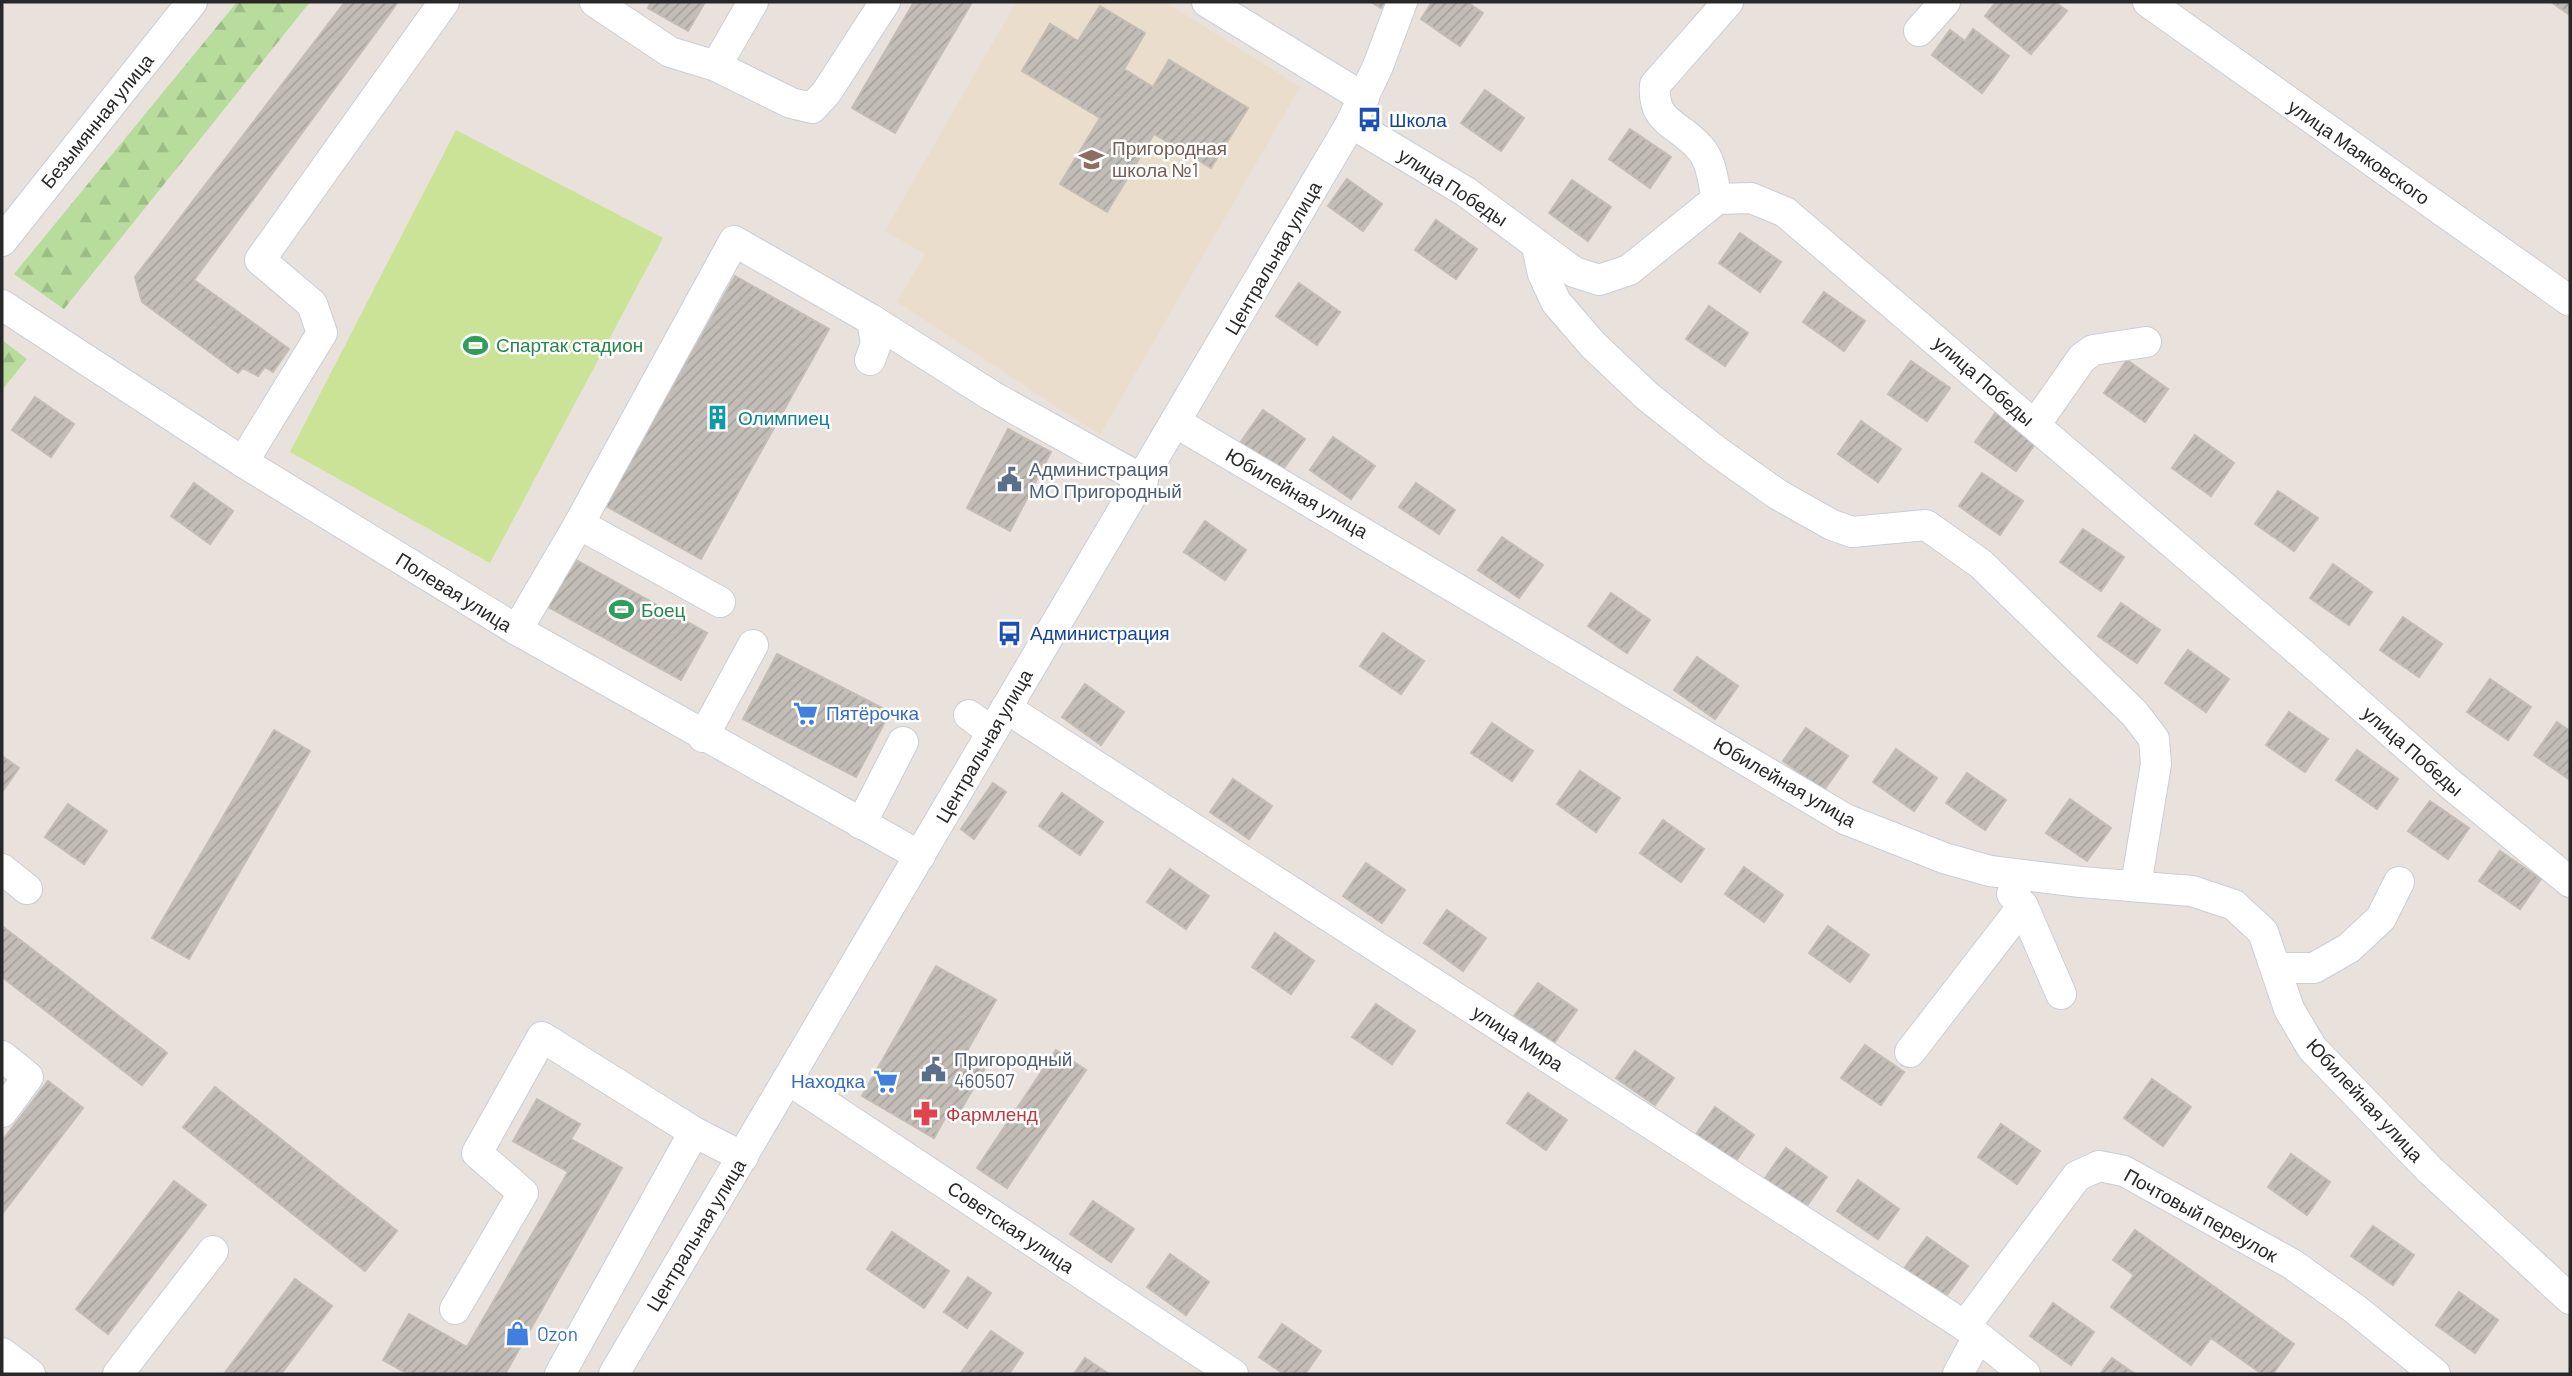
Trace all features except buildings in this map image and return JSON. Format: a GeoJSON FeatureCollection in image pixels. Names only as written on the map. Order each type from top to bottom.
{"type":"FeatureCollection","features":[{"type":"Feature","properties":{"kind":"street","name":"Безымянная улица"},"geometry":{"type":"LineString","coordinates":[[2,241],[192,2]]}},
{"type":"Feature","properties":{"kind":"street"},"geometry":{"type":"LineString","coordinates":[[243,462],[321,333],[312,304],[260,260],[444,2]]}},
{"type":"Feature","properties":{"kind":"street"},"geometry":{"type":"LineString","coordinates":[[595,2],[670,52],[716,66],[791,103],[812,108],[826,93],[884,2]]}},
{"type":"Feature","properties":{"kind":"street"},"geometry":{"type":"LineString","coordinates":[[716,66],[753,2]]}},
{"type":"Feature","properties":{"kind":"street","name":"улица Победы"},"geometry":{"type":"LineString","coordinates":[[1207,2],[1574,272],[1599,280],[1629,270],[1717,200],[1751,198],[1785,212],[2300,652],[2448,783],[2570,882]]}},
{"type":"Feature","properties":{"kind":"street","name":"Центральная улица"},"geometry":{"type":"LineString","coordinates":[[614,1374],[920,856],[989,718],[1143,480],[1357,111],[1402,2]]}},
{"type":"Feature","properties":{"kind":"street"},"geometry":{"type":"LineString","coordinates":[[1717,200],[1709,163],[1701,148],[1667,122],[1654,103],[1655,85],[1728,2]]}},
{"type":"Feature","properties":{"kind":"street"},"geometry":{"type":"LineString","coordinates":[[1919,31],[1945,2]]}},
{"type":"Feature","properties":{"kind":"street","name":"улица Маяковского"},"geometry":{"type":"LineString","coordinates":[[2148,2],[2570,302]]}},
{"type":"Feature","properties":{"kind":"street"},"geometry":{"type":"LineString","coordinates":[[517,630],[579,524],[734,241],[872,320],[992,396],[1143,480]]}},
{"type":"Feature","properties":{"kind":"street"},"geometry":{"type":"LineString","coordinates":[[1537,246],[1543,274],[1556,302],[1593,345],[1647,396],[1715,450],[1777,494],[1832,526],[1852,532],[1926,525],[1982,564],[2135,714],[2154,739],[2156,764],[2136,885]]}},
{"type":"Feature","properties":{"kind":"street","name":"Полевая улица"},"geometry":{"type":"LineString","coordinates":[[2,304],[243,462],[517,630],[702,737],[920,856]]}},
{"type":"Feature","properties":{"kind":"street"},"geometry":{"type":"LineString","coordinates":[[870,360],[876,344],[872,320]]}},
{"type":"Feature","properties":{"kind":"street"},"geometry":{"type":"LineString","coordinates":[[2035,425],[2082,358],[2093,350],[2146,342]]}},
{"type":"Feature","properties":{"kind":"street","name":"Юбилейная улица"},"geometry":{"type":"LineString","coordinates":[[1177,423],[1845,820],[1944,858],[1990,871],[2081,883],[2192,891],[2234,905],[2263,932],[2289,1009],[2312,1048],[2430,1170],[2570,1299]]}},
{"type":"Feature","properties":{"kind":"street"},"geometry":{"type":"LineString","coordinates":[[579,524],[720,602]]}},
{"type":"Feature","properties":{"kind":"street"},"geometry":{"type":"LineString","coordinates":[[702,737],[753,645]]}},
{"type":"Feature","properties":{"kind":"street","name":"улица Мира"},"geometry":{"type":"LineString","coordinates":[[989,718],[1971,1331],[2025,1374]]}},
{"type":"Feature","properties":{"kind":"street"},"geometry":{"type":"LineString","coordinates":[[861,824],[903,742]]}},
{"type":"Feature","properties":{"kind":"street"},"geometry":{"type":"LineString","coordinates":[[2,869],[27,889]]}},
{"type":"Feature","properties":{"kind":"street"},"geometry":{"type":"LineString","coordinates":[[1990,871],[2023,906],[2061,994]]}},
{"type":"Feature","properties":{"kind":"street"},"geometry":{"type":"LineString","coordinates":[[2276,968],[2314,968],[2349,948],[2381,918],[2399,882]]}},
{"type":"Feature","properties":{"kind":"street"},"geometry":{"type":"LineString","coordinates":[[1910,1052],[2023,906]]}},
{"type":"Feature","properties":{"kind":"street"},"geometry":{"type":"LineString","coordinates":[[455,1309],[523,1193],[477,1153],[542,1037],[694,1132],[743,1157]]}},
{"type":"Feature","properties":{"kind":"street"},"geometry":{"type":"LineString","coordinates":[[2,1056],[28,1077],[2,1112]]}},
{"type":"Feature","properties":{"kind":"street","name":"Советская улица"},"geometry":{"type":"LineString","coordinates":[[789,1080],[1233,1374]]}},
{"type":"Feature","properties":{"kind":"street"},"geometry":{"type":"LineString","coordinates":[[560,1374],[694,1132]]}},
{"type":"Feature","properties":{"kind":"street","name":"Почтовый переулок"},"geometry":{"type":"LineString","coordinates":[[1958,1374],[1971,1331],[2077,1176],[2099,1166],[2124,1171],[2292,1264],[2355,1309],[2434,1374]]}},
{"type":"Feature","properties":{"kind":"street"},"geometry":{"type":"LineString","coordinates":[[118,1374],[213,1251]]}},
{"type":"Feature","properties":{"kind":"street"},"geometry":{"type":"LineString","coordinates":[[2,1353],[30,1374]]}},
{"type":"Feature","properties":{"kind":"shaded area","name":"Пригородная школа №1"},"geometry":{"type":"Polygon","coordinates":[[[1016,2],[1165,2],[1300,87],[1100,435],[897,302],[925,254],[885,231],[1016,2]]]}},
{"type":"Feature","properties":{"kind":"green space"},"geometry":{"type":"Polygon","coordinates":[[[237,2],[310,2],[64,309],[14,274],[237,2]]]}},
{"type":"Feature","properties":{"kind":"green space","name":"Спартак стадион"},"geometry":{"type":"Polygon","coordinates":[[[456,130],[663,238],[490,563],[290,452],[456,130]]]}},
{"type":"Feature","properties":{"kind":"green space"},"geometry":{"type":"Polygon","coordinates":[[[2,340],[27,359],[2,390],[2,340]]]}},
{"type":"Feature","properties":{"kind":"place","name":"Школа"},"geometry":{"type":"Point","coordinates":[1369,120]}},
{"type":"Feature","properties":{"kind":"place","name":"Пригородная школа №1"},"geometry":{"type":"Point","coordinates":[1092,159]}},
{"type":"Feature","properties":{"kind":"place","name":"Спартак стадион"},"geometry":{"type":"Point","coordinates":[476,345]}},
{"type":"Feature","properties":{"kind":"place","name":"Олимпиец"},"geometry":{"type":"Point","coordinates":[718,418]}},
{"type":"Feature","properties":{"kind":"place","name":"Администрация МО Пригородный"},"geometry":{"type":"Point","coordinates":[1009,480]}},
{"type":"Feature","properties":{"kind":"place","name":"Боец"},"geometry":{"type":"Point","coordinates":[621,610]}},
{"type":"Feature","properties":{"kind":"place","name":"Администрация"},"geometry":{"type":"Point","coordinates":[1010,633]}},
{"type":"Feature","properties":{"kind":"place","name":"Пятёрочка"},"geometry":{"type":"Point","coordinates":[806,713]}},
{"type":"Feature","properties":{"kind":"place","name":"Пригородный 460507"},"geometry":{"type":"Point","coordinates":[934,1070]}},
{"type":"Feature","properties":{"kind":"place","name":"Находка"},"geometry":{"type":"Point","coordinates":[885,1081]}},
{"type":"Feature","properties":{"kind":"place","name":"Фармленд"},"geometry":{"type":"Point","coordinates":[926,1114]}},
{"type":"Feature","properties":{"kind":"place","name":"Ozon"},"geometry":{"type":"Point","coordinates":[517,1334]}}]}
